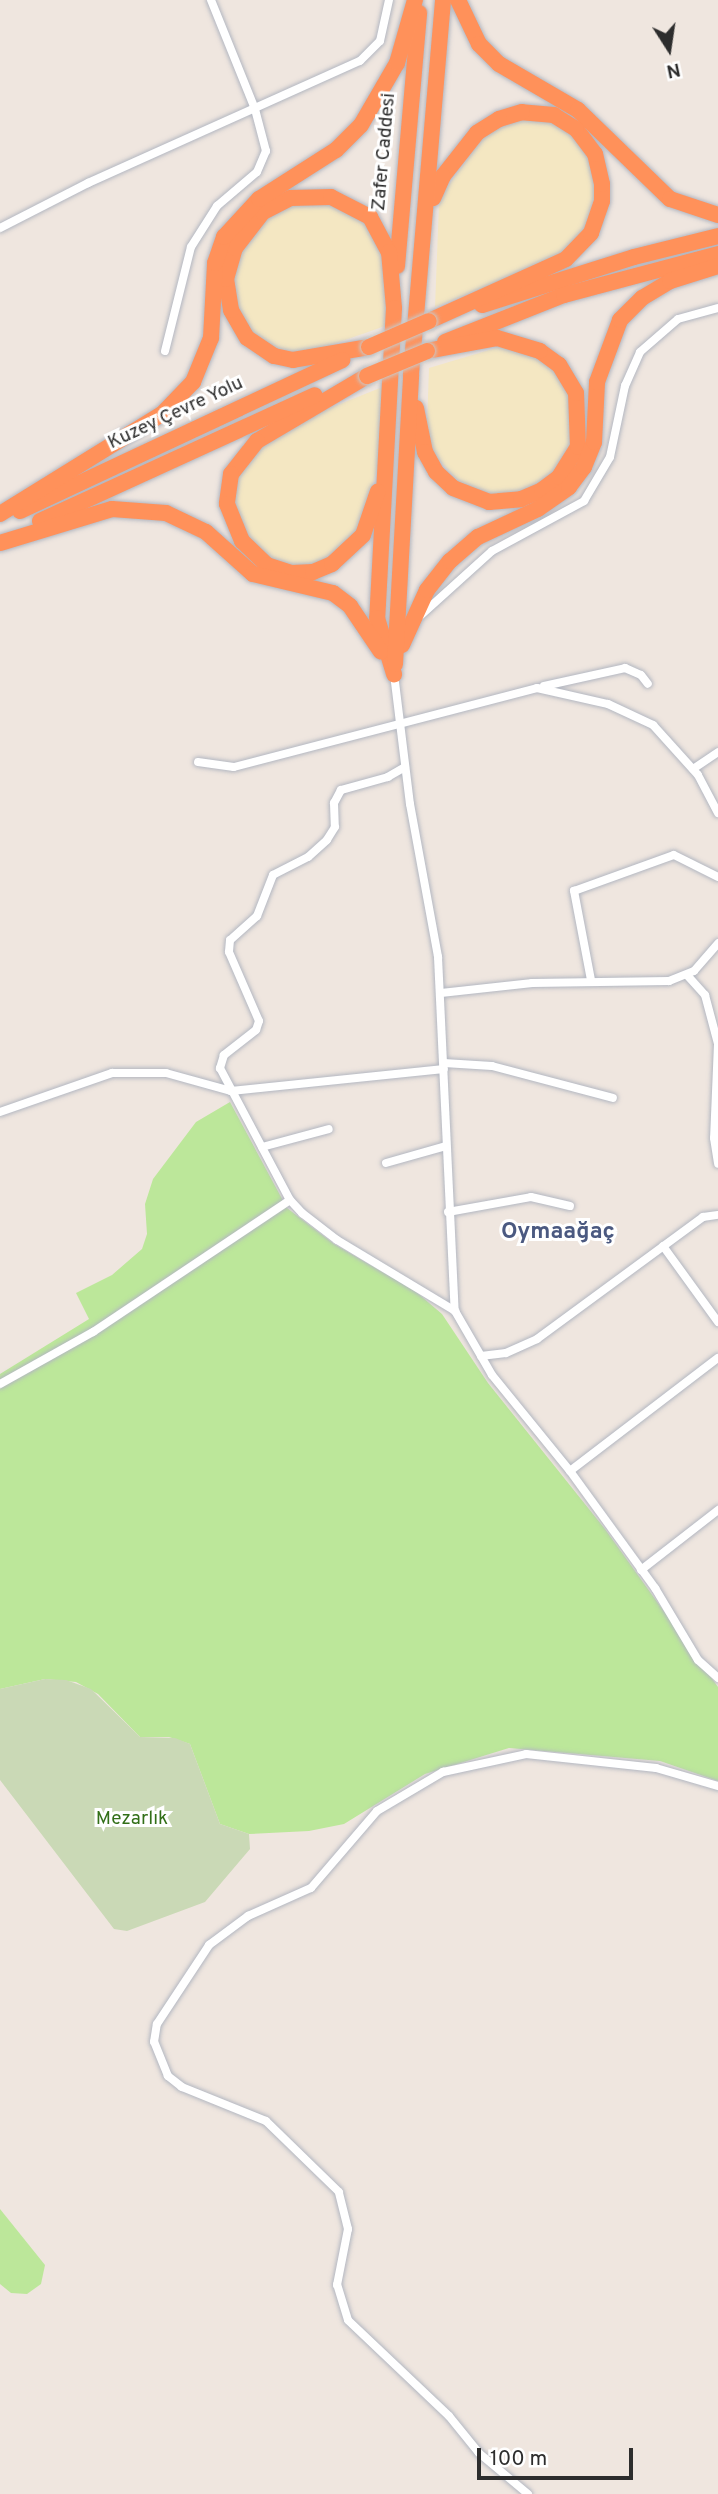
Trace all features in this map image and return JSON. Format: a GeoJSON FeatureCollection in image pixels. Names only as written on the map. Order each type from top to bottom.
{"type":"FeatureCollection","features":[{"type":"Feature","properties":{"kind":"highway"},"geometry":{"type":"LineString","coordinates":[[0,514],[162,414],[194,382],[211,338],[215,263],[224,237],[259,199],[327,156],[361,125],[397,63],[415,0]]}},
{"type":"Feature","properties":{"kind":"highway","name":"Zafer Caddesi"},"geometry":{"type":"LineString","coordinates":[[394,308],[420,0]]}},
{"type":"Feature","properties":{"kind":"highway"},"geometry":{"type":"LineString","coordinates":[[394,674],[411,374],[428,210],[456,1]]}},
{"type":"Feature","properties":{"kind":"highway"},"geometry":{"type":"LineString","coordinates":[[456,1],[479,44],[499,64],[578,110],[670,198],[718,215]]}},
{"type":"Feature","properties":{"kind":"highway"},"geometry":{"type":"LineString","coordinates":[[394,674],[377,618],[386,458],[394,308],[385,239],[370,217],[347,202],[317,194],[290,198],[263,212],[242,236],[228,263],[227,295],[238,325],[259,349],[293,360],[369,346],[429,321],[548,268],[582,246],[600,209],[600,168],[587,141],[565,120],[522,112],[499,119],[477,133],[443,176],[428,210]]}},
{"type":"Feature","properties":{"kind":"highway"},"geometry":{"type":"LineString","coordinates":[[429,321],[634,257],[718,236]]}},
{"type":"Feature","properties":{"kind":"highway"},"geometry":{"type":"LineString","coordinates":[[386,458],[363,535],[332,564],[313,572],[279,570],[254,555],[233,524],[227,489],[241,456],[289,419],[367,376],[427,351],[471,328],[564,295],[718,254]]}},
{"type":"Feature","properties":{"kind":"highway"},"geometry":{"type":"LineString","coordinates":[[394,674],[407,628],[427,590],[450,561],[478,537],[538,509],[569,487],[584,467],[594,442],[597,382],[620,320],[642,298],[670,281],[718,266]]}},
{"type":"Feature","properties":{"kind":"highway"},"geometry":{"type":"LineString","coordinates":[[411,374],[425,452],[436,472],[453,488],[489,502],[513,501],[542,490],[571,462],[580,431],[576,393],[564,372],[540,351],[497,338],[427,351]]}},
{"type":"Feature","properties":{"kind":"highway","name":"Kuzey Çevre Yolu"},"geometry":{"type":"LineString","coordinates":[[0,520],[369,346]]}},
{"type":"Feature","properties":{"kind":"highway","name":"Kuzey Çevre Yolu"},"geometry":{"type":"LineString","coordinates":[[0,541],[307,398],[367,376]]}},
{"type":"Feature","properties":{"kind":"highway"},"geometry":{"type":"LineString","coordinates":[[0,541],[112,509],[166,513],[206,532],[253,574],[332,593],[363,622],[394,674]]}},
{"type":"Feature","properties":{"kind":"street"},"geometry":{"type":"LineString","coordinates":[[165,351],[183,270],[197,236],[217,206],[253,177],[263,161],[266,144],[255,109],[211,0]]}},
{"type":"Feature","properties":{"kind":"street"},"geometry":{"type":"LineString","coordinates":[[0,228],[88,183],[366,57],[380,41],[389,0]]}},
{"type":"Feature","properties":{"kind":"street"},"geometry":{"type":"LineString","coordinates":[[407,628],[492,551],[584,501],[610,457],[625,386],[640,352],[678,319],[718,308]]}},
{"type":"Feature","properties":{"kind":"street"},"geometry":{"type":"LineString","coordinates":[[198,762],[234,767],[400,722],[625,668],[641,675],[648,684]]}},
{"type":"Feature","properties":{"kind":"street"},"geometry":{"type":"LineString","coordinates":[[394,674],[405,767],[441,993],[448,1212],[455,1311],[481,1356],[570,1471],[641,1570],[698,1660],[718,1678]]}},
{"type":"Feature","properties":{"kind":"street"},"geometry":{"type":"LineString","coordinates":[[537,688],[590,699],[642,718],[662,733],[693,769],[718,813]]}},
{"type":"Feature","properties":{"kind":"street"},"geometry":{"type":"LineString","coordinates":[[693,769],[718,752]]}},
{"type":"Feature","properties":{"kind":"street"},"geometry":{"type":"LineString","coordinates":[[405,767],[388,777],[341,790],[334,803],[335,827],[327,840],[309,857],[273,875],[257,916],[230,940],[229,951],[258,1021],[256,1030],[222,1059],[221,1072],[290,1199],[337,1240],[455,1311]]}},
{"type":"Feature","properties":{"kind":"street"},"geometry":{"type":"LineString","coordinates":[[592,980],[574,891],[674,855],[718,877]]}},
{"type":"Feature","properties":{"kind":"street"},"geometry":{"type":"LineString","coordinates":[[441,993],[592,980],[660,981],[687,975],[718,943]]}},
{"type":"Feature","properties":{"kind":"street"},"geometry":{"type":"LineString","coordinates":[[687,975],[705,995],[718,1044],[713,1139],[718,1164]]}},
{"type":"Feature","properties":{"kind":"street"},"geometry":{"type":"LineString","coordinates":[[0,1112],[85,1079],[121,1072],[183,1076],[231,1091],[444,1066],[492,1066],[613,1098]]}},
{"type":"Feature","properties":{"kind":"street"},"geometry":{"type":"LineString","coordinates":[[262,1147],[329,1129]]}},
{"type":"Feature","properties":{"kind":"street"},"geometry":{"type":"LineString","coordinates":[[386,1163],[446,1146]]}},
{"type":"Feature","properties":{"kind":"street"},"geometry":{"type":"LineString","coordinates":[[448,1212],[531,1197],[570,1206]]}},
{"type":"Feature","properties":{"kind":"street"},"geometry":{"type":"LineString","coordinates":[[0,1384],[116,1317],[290,1199]]}},
{"type":"Feature","properties":{"kind":"street"},"geometry":{"type":"LineString","coordinates":[[481,1356],[506,1353],[537,1339],[706,1215],[718,1215]]}},
{"type":"Feature","properties":{"kind":"street"},"geometry":{"type":"LineString","coordinates":[[663,1246],[718,1322]]}},
{"type":"Feature","properties":{"kind":"street"},"geometry":{"type":"LineString","coordinates":[[570,1471],[718,1357]]}},
{"type":"Feature","properties":{"kind":"street"},"geometry":{"type":"LineString","coordinates":[[641,1570],[718,1510]]}},
{"type":"Feature","properties":{"kind":"street"},"geometry":{"type":"LineString","coordinates":[[528,2494],[479,2453],[449,2416],[348,2320],[337,2285],[348,2229],[339,2192],[266,2121],[182,2087],[168,2076],[154,2042],[157,2024],[209,1945],[248,1916],[311,1888],[377,1811],[443,1772],[526,1754],[656,1768],[718,1786]]}},
{"type":"Feature","properties":{"kind":"green space"},"geometry":{"type":"Polygon","coordinates":[[[230,1102],[287,1208],[334,1244],[415,1291],[442,1314],[488,1383],[605,1529],[718,1687],[718,1781],[660,1761],[509,1748],[425,1774],[344,1824],[309,1831],[249,1834],[220,1824],[190,1744],[169,1737],[140,1737],[98,1694],[76,1682],[45,1679],[0,1689],[0,1374],[89,1319],[76,1293],[112,1275],[142,1249],[147,1234],[145,1204],[153,1179],[196,1122],[230,1102]]]}},
{"type":"Feature","properties":{"kind":"green space","name":"Mezarlık"},"geometry":{"type":"Polygon","coordinates":[[[45,1679],[66,1680],[91,1689],[140,1737],[175,1738],[190,1744],[220,1824],[249,1834],[250,1849],[205,1902],[127,1931],[114,1929],[0,1780],[0,1689],[45,1679]]]}},
{"type":"Feature","properties":{"kind":"green space"},"geometry":{"type":"Polygon","coordinates":[[[0,2209],[45,2265],[41,2284],[27,2294],[11,2293],[0,2284],[0,2209]]]}},
{"type":"Feature","properties":{"kind":"sand"},"geometry":{"type":"Polygon","coordinates":[[[536,117],[564,126],[587,150],[597,186],[589,226],[559,258],[435,307],[439,205],[446,189],[484,136],[501,124],[536,117]]]}},
{"type":"Feature","properties":{"kind":"sand"},"geometry":{"type":"Polygon","coordinates":[[[310,200],[348,207],[380,238],[388,325],[305,354],[285,354],[256,339],[240,317],[233,282],[240,254],[267,218],[280,208],[310,200]]]}},
{"type":"Feature","properties":{"kind":"sand"},"geometry":{"type":"Polygon","coordinates":[[[499,347],[513,348],[546,361],[569,388],[576,432],[561,468],[531,490],[492,496],[461,484],[434,454],[427,427],[429,368],[499,347]]]}},
{"type":"Feature","properties":{"kind":"sand"},"geometry":{"type":"Polygon","coordinates":[[[385,386],[378,464],[364,518],[344,550],[309,567],[283,565],[263,554],[249,540],[234,505],[237,479],[260,448],[315,414],[385,386]]]}},
{"type":"Feature","properties":{"kind":"district","name":"Oymaağaç"},"geometry":{"type":"Point","coordinates":[558,1233]}}]}
